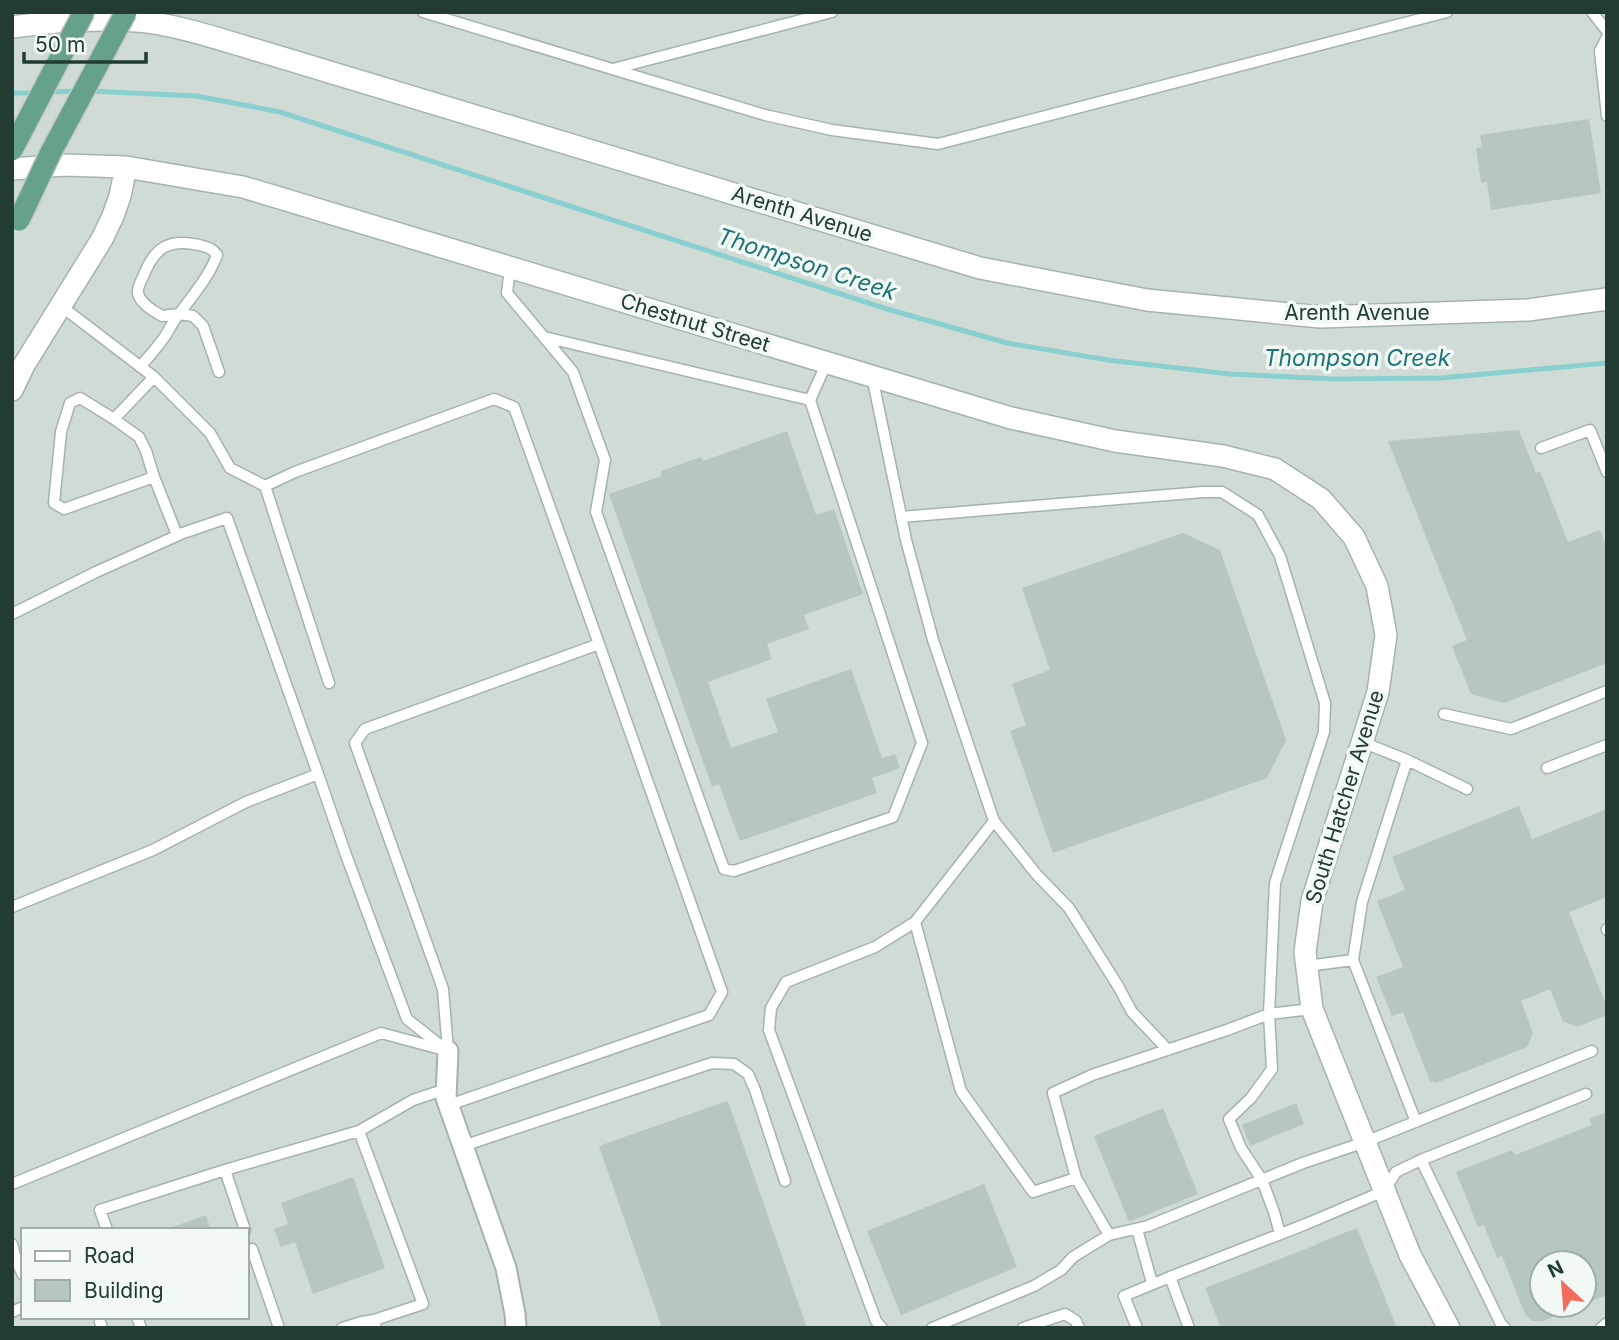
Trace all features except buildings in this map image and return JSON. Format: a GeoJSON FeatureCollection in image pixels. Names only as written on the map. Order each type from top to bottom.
{"type":"FeatureCollection","features":[{"type":"Feature","properties":{"kind":"main road"},"geometry":{"type":"LineString","coordinates":[[12,150],[84,12]]}},
{"type":"Feature","properties":{"kind":"main road"},"geometry":{"type":"LineString","coordinates":[[19,220],[51,152],[126,12]]}},
{"type":"Feature","properties":{"kind":"street","name":"Arenth Avenue"},"geometry":{"type":"LineString","coordinates":[[12,27],[84,20],[139,21],[182,29],[980,268],[1147,300],[1320,317],[1528,310],[1607,299]]}},
{"type":"Feature","properties":{"kind":"street","name":"Chestnut Street"},"geometry":{"type":"LineString","coordinates":[[12,169],[64,165],[126,167],[243,187],[1011,418],[1115,441],[1223,456],[1275,469],[1321,499],[1354,537]]}},
{"type":"Feature","properties":{"kind":"street"},"geometry":{"type":"LineString","coordinates":[[12,390],[24,365],[102,239],[120,196],[126,167]]}},
{"type":"Feature","properties":{"kind":"street","name":"South Hatcher Avenue"},"geometry":{"type":"LineString","coordinates":[[1354,537],[1377,586],[1386,635],[1378,692],[1312,901],[1305,952],[1312,1009],[1410,1255],[1449,1328]]}},
{"type":"Feature","properties":{"kind":"street"},"geometry":{"type":"LineString","coordinates":[[448,1051],[448,1097],[506,1268],[516,1328]]}},
{"type":"Feature","properties":{"kind":"lane"},"geometry":{"type":"LineString","coordinates":[[423,12],[765,115],[818,127],[938,144],[1447,12]]}},
{"type":"Feature","properties":{"kind":"lane"},"geometry":{"type":"LineString","coordinates":[[612,69],[832,12]]}},
{"type":"Feature","properties":{"kind":"lane"},"geometry":{"type":"LineString","coordinates":[[1592,12],[1607,31]]}},
{"type":"Feature","properties":{"kind":"lane"},"geometry":{"type":"LineString","coordinates":[[1607,37],[1600,51],[1607,116]]}},
{"type":"Feature","properties":{"kind":"lane"},"geometry":{"type":"LineString","coordinates":[[140,367],[167,334],[179,314],[213,266],[217,255],[212,248],[184,242],[168,243],[156,254],[145,270],[138,293],[142,302],[162,316],[179,314],[193,316],[202,326],[219,372]]}},
{"type":"Feature","properties":{"kind":"lane"},"geometry":{"type":"LineString","coordinates":[[510,267],[508,293],[573,372],[605,460],[596,512],[724,869],[734,872],[893,817],[922,743],[810,400],[827,362]]}},
{"type":"Feature","properties":{"kind":"lane"},"geometry":{"type":"LineString","coordinates":[[60,306],[154,377],[210,433],[230,468],[265,486],[330,683]]}},
{"type":"Feature","properties":{"kind":"lane"},"geometry":{"type":"LineString","coordinates":[[544,337],[810,400]]}},
{"type":"Feature","properties":{"kind":"lane"},"geometry":{"type":"LineString","coordinates":[[872,376],[901,517],[933,640],[994,821],[1037,875],[1069,908],[1132,1012],[1168,1050]]}},
{"type":"Feature","properties":{"kind":"lane"},"geometry":{"type":"LineString","coordinates":[[114,419],[154,377]]}},
{"type":"Feature","properties":{"kind":"lane"},"geometry":{"type":"LineString","coordinates":[[154,477],[64,509],[54,503],[61,432],[70,403],[80,398],[139,437],[177,535],[228,518],[346,855],[407,1019],[448,1051]]}},
{"type":"Feature","properties":{"kind":"lane"},"geometry":{"type":"LineString","coordinates":[[106,1228],[100,1210],[359,1131],[413,1100],[448,1097],[709,1015],[722,992],[514,407],[494,399],[295,472],[265,486]]}},
{"type":"Feature","properties":{"kind":"lane"},"geometry":{"type":"LineString","coordinates":[[1541,447],[1590,430],[1607,472]]}},
{"type":"Feature","properties":{"kind":"lane"},"geometry":{"type":"LineString","coordinates":[[901,517],[1222,492],[1258,515],[1280,556],[1325,703],[1324,732],[1275,883],[1269,1014],[1272,1069],[1251,1098],[1229,1119],[1241,1148],[1262,1180],[1280,1234]]}},
{"type":"Feature","properties":{"kind":"lane"},"geometry":{"type":"LineString","coordinates":[[12,614],[183,533]]}},
{"type":"Feature","properties":{"kind":"lane"},"geometry":{"type":"LineString","coordinates":[[448,1051],[443,989],[355,743],[365,729],[599,644]]}},
{"type":"Feature","properties":{"kind":"lane"},"geometry":{"type":"LineString","coordinates":[[1444,713],[1511,729],[1607,691]]}},
{"type":"Feature","properties":{"kind":"lane"},"geometry":{"type":"LineString","coordinates":[[1362,742],[1467,789]]}},
{"type":"Feature","properties":{"kind":"lane"},"geometry":{"type":"LineString","coordinates":[[1546,768],[1607,745]]}},
{"type":"Feature","properties":{"kind":"lane"},"geometry":{"type":"LineString","coordinates":[[1407,760],[1362,902],[1353,960],[1416,1122]]}},
{"type":"Feature","properties":{"kind":"lane"},"geometry":{"type":"LineString","coordinates":[[12,907],[153,850],[246,802],[318,774]]}},
{"type":"Feature","properties":{"kind":"lane"},"geometry":{"type":"LineString","coordinates":[[882,1328],[876,1321],[769,1030],[771,1008],[786,982],[876,947],[915,922],[994,821]]}},
{"type":"Feature","properties":{"kind":"lane"},"geometry":{"type":"LineString","coordinates":[[915,922],[961,1091],[1033,1192],[1076,1178]]}},
{"type":"Feature","properties":{"kind":"lane"},"geometry":{"type":"LineString","coordinates":[[1307,965],[1353,960]]}},
{"type":"Feature","properties":{"kind":"lane"},"geometry":{"type":"LineString","coordinates":[[1109,1235],[1076,1178],[1053,1093],[1092,1075],[1269,1014],[1312,1009]]}},
{"type":"Feature","properties":{"kind":"lane"},"geometry":{"type":"LineString","coordinates":[[12,1184],[381,1033],[448,1051]]}},
{"type":"Feature","properties":{"kind":"lane"},"geometry":{"type":"LineString","coordinates":[[932,1328],[1034,1286],[1109,1235],[1148,1226],[1592,1051]]}},
{"type":"Feature","properties":{"kind":"lane"},"geometry":{"type":"LineString","coordinates":[[463,1146],[712,1063],[734,1064],[748,1074],[755,1090],[785,1181]]}},
{"type":"Feature","properties":{"kind":"lane"},"geometry":{"type":"LineString","coordinates":[[1137,1328],[1125,1296],[1384,1191],[1396,1172],[1586,1094]]}},
{"type":"Feature","properties":{"kind":"lane"},"geometry":{"type":"LineString","coordinates":[[342,1328],[375,1324],[423,1304],[359,1131]]}},
{"type":"Feature","properties":{"kind":"lane"},"geometry":{"type":"LineString","coordinates":[[1422,1160],[1505,1328]]}},
{"type":"Feature","properties":{"kind":"lane"},"geometry":{"type":"LineString","coordinates":[[225,1170],[245,1228]]}},
{"type":"Feature","properties":{"kind":"lane"},"geometry":{"type":"LineString","coordinates":[[1137,1229],[1152,1283]]}},
{"type":"Feature","properties":{"kind":"lane"},"geometry":{"type":"LineString","coordinates":[[12,1244],[14,1260]]}},
{"type":"Feature","properties":{"kind":"lane"},"geometry":{"type":"LineString","coordinates":[[252,1249],[279,1328]]}},
{"type":"Feature","properties":{"kind":"lane"},"geometry":{"type":"LineString","coordinates":[[1170,1277],[1189,1328]]}},
{"type":"Feature","properties":{"kind":"lane"},"geometry":{"type":"LineString","coordinates":[[1023,1328],[1065,1314],[1076,1321],[1079,1328]]}},
{"type":"Feature","properties":{"kind":"lane"},"geometry":{"type":"LineString","coordinates":[[1601,1328],[1607,1323]]}},
{"type":"Feature","properties":{"kind":"shaded area"},"geometry":{"type":"Polygon","coordinates":[[[12,12],[1607,12],[1607,1328],[12,1328],[12,12]]]}},
{"type":"Feature","properties":{"kind":"waterway","name":"Thompson Creek"},"geometry":{"type":"LineString","coordinates":[[48,92],[76,91]]}},
{"type":"Feature","properties":{"kind":"waterway","name":"Thompson Creek"},"geometry":{"type":"LineString","coordinates":[[90,91],[197,96],[280,112],[887,309],[1007,343],[1108,360],[1230,374],[1334,379],[1441,378],[1607,363]]}},
{"type":"Feature","properties":{"kind":"waterway","name":"Thompson Creek"},"geometry":{"type":"LineString","coordinates":[[12,93],[34,93]]}}]}
